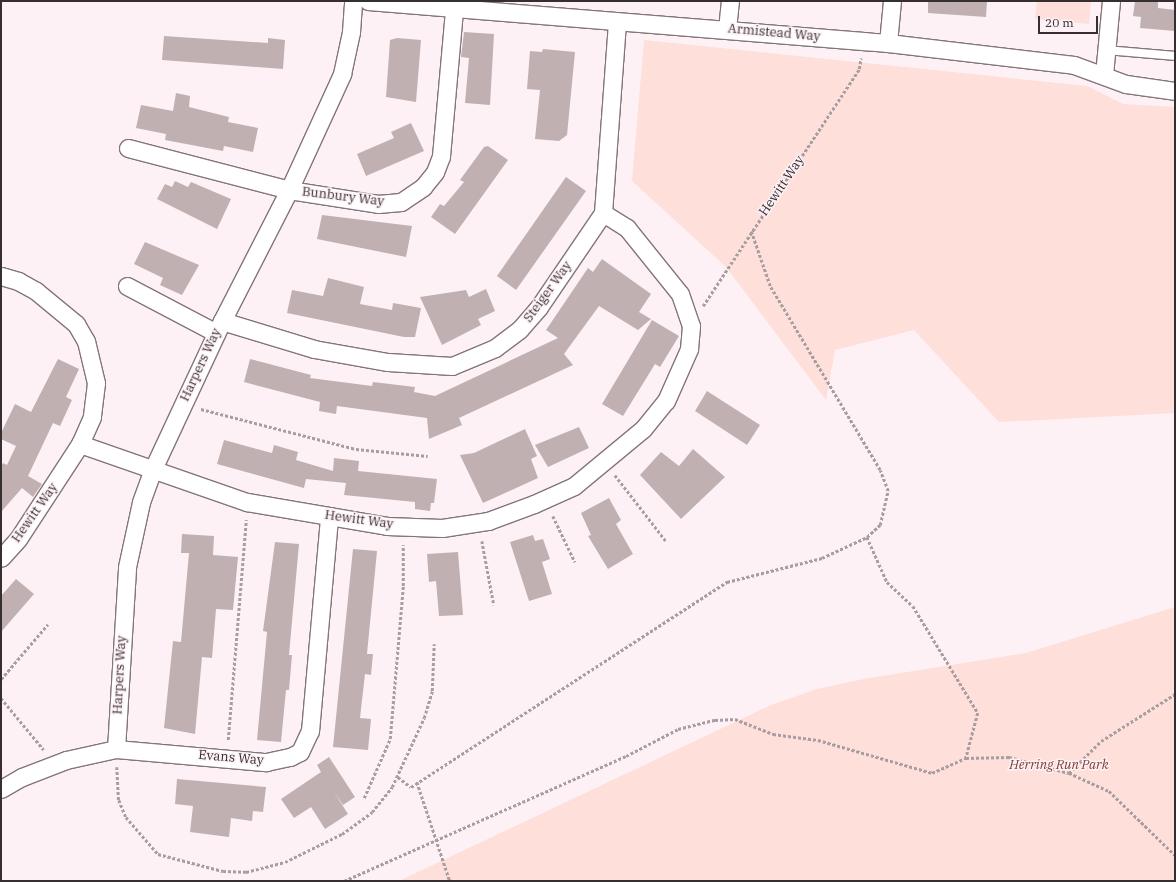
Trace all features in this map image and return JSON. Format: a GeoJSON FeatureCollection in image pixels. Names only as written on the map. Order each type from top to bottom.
{"type":"FeatureCollection","features":[{"type":"Feature","properties":{"kind":"street","name":"Harpers Way"},"geometry":{"type":"LineString","coordinates":[[116,749],[127,567],[142,502],[154,469],[219,327],[289,190],[342,74],[352,32],[352,1]]}},
{"type":"Feature","properties":{"kind":"street","name":"Armistead Way"},"geometry":{"type":"LineString","coordinates":[[368,1],[454,10],[727,29],[888,43],[1074,65],[1126,84],[1175,91]]}},
{"type":"Feature","properties":{"kind":"street"},"geometry":{"type":"LineString","coordinates":[[727,29],[730,1]]}},
{"type":"Feature","properties":{"kind":"street"},"geometry":{"type":"LineString","coordinates":[[888,43],[892,1]]}},
{"type":"Feature","properties":{"kind":"street"},"geometry":{"type":"LineString","coordinates":[[1104,75],[1111,1]]}},
{"type":"Feature","properties":{"kind":"street","name":"Bunbury Way"},"geometry":{"type":"LineString","coordinates":[[128,148],[289,190],[378,204],[401,202],[423,187],[435,172],[441,156],[454,10]]}},
{"type":"Feature","properties":{"kind":"street"},"geometry":{"type":"LineString","coordinates":[[603,213],[617,22]]}},
{"type":"Feature","properties":{"kind":"street","name":"Hewitt Way"},"geometry":{"type":"LineString","coordinates":[[1,558],[18,539],[80,444],[247,502],[329,516],[403,526],[442,528],[479,522],[545,499],[574,486],[643,429],[666,401],[689,349],[691,326],[680,294],[656,261],[627,228],[603,213]]}},
{"type":"Feature","properties":{"kind":"street","name":"Steiger Way"},"geometry":{"type":"LineString","coordinates":[[127,286],[219,327],[349,357],[452,366],[465,363],[495,348],[520,329],[539,307],[603,213]]}},
{"type":"Feature","properties":{"kind":"street"},"geometry":{"type":"LineString","coordinates":[[1,276],[18,280],[64,311],[86,341],[94,364],[95,399],[92,417],[80,444]]}},
{"type":"Feature","properties":{"kind":"street","name":"Evans Way"},"geometry":{"type":"LineString","coordinates":[[1,789],[56,764],[116,749],[266,762],[284,759],[300,752],[306,743],[310,731],[329,516]]}},
{"type":"Feature","properties":{"kind":"lane"},"geometry":{"type":"LineString","coordinates":[[1107,50],[1175,56]]}},
{"type":"Feature","properties":{"kind":"path","name":"Hewitt Way"},"geometry":{"type":"LineString","coordinates":[[691,326],[751,231],[859,69],[865,42]]}},
{"type":"Feature","properties":{"kind":"path"},"geometry":{"type":"LineString","coordinates":[[398,777],[411,787],[727,582],[822,558],[867,537],[880,525],[886,505],[888,491],[880,470],[770,286],[751,231]]}},
{"type":"Feature","properties":{"kind":"path"},"geometry":{"type":"LineString","coordinates":[[184,403],[220,416],[356,449],[428,456]]}},
{"type":"Feature","properties":{"kind":"path"},"geometry":{"type":"LineString","coordinates":[[604,462],[666,541]]}},
{"type":"Feature","properties":{"kind":"path"},"geometry":{"type":"LineString","coordinates":[[545,499],[575,562]]}},
{"type":"Feature","properties":{"kind":"path"},"geometry":{"type":"LineString","coordinates":[[226,758],[247,502]]}},
{"type":"Feature","properties":{"kind":"path"},"geometry":{"type":"LineString","coordinates":[[479,522],[494,605]]}},
{"type":"Feature","properties":{"kind":"path"},"geometry":{"type":"LineString","coordinates":[[364,798],[390,739],[403,586],[403,526]]}},
{"type":"Feature","properties":{"kind":"path"},"geometry":{"type":"LineString","coordinates":[[867,537],[887,582],[913,606],[978,713],[966,758]]}},
{"type":"Feature","properties":{"kind":"path"},"geometry":{"type":"LineString","coordinates":[[1,678],[48,624]]}},
{"type":"Feature","properties":{"kind":"path"},"geometry":{"type":"LineString","coordinates":[[116,749],[119,800],[126,817],[154,849],[172,860],[223,871],[253,871],[304,855],[342,834],[372,812],[398,777],[413,747],[432,691],[434,644]]}},
{"type":"Feature","properties":{"kind":"path"},"geometry":{"type":"LineString","coordinates":[[1069,773],[1101,742],[1175,694]]}},
{"type":"Feature","properties":{"kind":"path"},"geometry":{"type":"LineString","coordinates":[[1,698],[56,764]]}},
{"type":"Feature","properties":{"kind":"path"},"geometry":{"type":"LineString","coordinates":[[344,881],[437,838],[626,756],[678,729],[715,720],[736,719],[773,734],[818,740],[877,756],[904,768],[932,773],[966,758],[1009,757],[1069,773],[1109,791],[1175,855]]}},
{"type":"Feature","properties":{"kind":"path"},"geometry":{"type":"LineString","coordinates":[[417,782],[437,838],[450,881]]}},
{"type":"Feature","properties":{"kind":"green space"},"geometry":{"type":"Polygon","coordinates":[[[1037,1],[1091,1],[1089,24],[1035,19],[1037,1]]]}},
{"type":"Feature","properties":{"kind":"green space"},"geometry":{"type":"Polygon","coordinates":[[[644,40],[1087,86],[1123,104],[1175,107],[1175,413],[999,422],[914,330],[835,350],[826,400],[726,267],[632,181],[644,40]]]}},
{"type":"Feature","properties":{"kind":"green space","name":"Herring Run Park"},"geometry":{"type":"Polygon","coordinates":[[[1175,607],[1175,881],[399,881],[771,705],[817,689],[864,679],[1026,653],[1175,607]]]}},
{"type":"Feature","properties":{"kind":"building"},"geometry":{"type":"Polygon","coordinates":[[[928,1],[987,1],[986,17],[928,13],[928,1]]]}},
{"type":"Feature","properties":{"kind":"building"},"geometry":{"type":"Polygon","coordinates":[[[1135,1],[1158,1],[1158,8],[1175,10],[1175,31],[1140,28],[1141,17],[1133,16],[1135,1]]]}},
{"type":"Feature","properties":{"kind":"building"},"geometry":{"type":"Polygon","coordinates":[[[464,32],[494,34],[490,105],[465,103],[469,58],[461,57],[464,32]]]}},
{"type":"Feature","properties":{"kind":"building"},"geometry":{"type":"Polygon","coordinates":[[[164,36],[268,43],[268,38],[285,40],[283,69],[162,60],[164,36]]]}},
{"type":"Feature","properties":{"kind":"building"},"geometry":{"type":"Polygon","coordinates":[[[397,38],[421,40],[416,102],[386,97],[390,40],[397,38]]]}},
{"type":"Feature","properties":{"kind":"building"},"geometry":{"type":"Polygon","coordinates":[[[543,49],[575,52],[567,135],[559,141],[535,139],[540,90],[527,89],[530,51],[542,52],[543,49]]]}},
{"type":"Feature","properties":{"kind":"building"},"geometry":{"type":"Polygon","coordinates":[[[176,93],[190,96],[189,107],[229,117],[228,122],[258,128],[253,152],[224,146],[223,151],[165,140],[166,134],[136,128],[141,105],[173,111],[176,93]]]}},
{"type":"Feature","properties":{"kind":"building"},"geometry":{"type":"Polygon","coordinates":[[[411,123],[424,151],[366,176],[357,154],[394,138],[391,132],[411,123]]]}},
{"type":"Feature","properties":{"kind":"building"},"geometry":{"type":"Polygon","coordinates":[[[488,146],[508,160],[455,234],[431,217],[440,204],[444,206],[464,182],[460,180],[484,147],[488,146]]]}},
{"type":"Feature","properties":{"kind":"building"},"geometry":{"type":"Polygon","coordinates":[[[566,177],[586,191],[516,290],[497,276],[566,177]]]}},
{"type":"Feature","properties":{"kind":"building"},"geometry":{"type":"Polygon","coordinates":[[[175,181],[188,187],[191,182],[231,199],[217,229],[157,199],[165,184],[172,187],[175,181]]]}},
{"type":"Feature","properties":{"kind":"building"},"geometry":{"type":"Polygon","coordinates":[[[322,215],[412,226],[406,257],[317,239],[322,215]]]}},
{"type":"Feature","properties":{"kind":"building"},"geometry":{"type":"Polygon","coordinates":[[[145,242],[199,265],[182,295],[160,285],[163,278],[134,264],[145,242]]]}},
{"type":"Feature","properties":{"kind":"building"},"geometry":{"type":"Polygon","coordinates":[[[602,259],[651,294],[639,312],[651,319],[638,330],[599,306],[564,354],[573,365],[459,418],[462,425],[429,439],[427,418],[337,406],[336,414],[319,411],[320,402],[244,382],[250,359],[311,375],[310,378],[372,386],[373,382],[415,387],[414,392],[435,396],[558,338],[546,330],[588,268],[593,272],[602,259]]]}},
{"type":"Feature","properties":{"kind":"building"},"geometry":{"type":"Polygon","coordinates":[[[328,278],[364,287],[360,304],[392,310],[393,303],[421,308],[415,337],[404,337],[287,313],[292,290],[323,296],[328,278]]]}},
{"type":"Feature","properties":{"kind":"building"},"geometry":{"type":"Polygon","coordinates":[[[486,289],[495,311],[478,319],[481,325],[442,345],[420,297],[466,290],[469,297],[486,289]]]}},
{"type":"Feature","properties":{"kind":"building"},"geometry":{"type":"Polygon","coordinates":[[[652,320],[679,336],[660,367],[655,364],[623,416],[602,404],[652,320]]]}},
{"type":"Feature","properties":{"kind":"building"},"geometry":{"type":"Polygon","coordinates":[[[58,359],[79,369],[66,397],[72,400],[60,426],[53,423],[28,476],[42,484],[33,497],[22,488],[1,512],[1,466],[3,463],[7,465],[16,446],[1,439],[1,433],[15,404],[31,412],[58,359]]]}},
{"type":"Feature","properties":{"kind":"building"},"geometry":{"type":"Polygon","coordinates":[[[707,391],[760,425],[747,445],[695,411],[707,391]]]}},
{"type":"Feature","properties":{"kind":"building"},"geometry":{"type":"Polygon","coordinates":[[[579,427],[589,448],[548,467],[535,445],[579,427]]]}},
{"type":"Feature","properties":{"kind":"building"},"geometry":{"type":"Polygon","coordinates":[[[525,429],[537,456],[531,459],[538,478],[483,503],[460,455],[474,453],[525,429]]]}},
{"type":"Feature","properties":{"kind":"building"},"geometry":{"type":"Polygon","coordinates":[[[224,440],[272,453],[274,445],[298,452],[296,460],[333,471],[334,458],[359,461],[358,471],[437,479],[434,503],[431,503],[430,511],[415,509],[415,502],[344,495],[346,483],[306,479],[304,488],[217,464],[224,440]]]}},
{"type":"Feature","properties":{"kind":"building"},"geometry":{"type":"Polygon","coordinates":[[[693,449],[725,477],[681,519],[640,475],[661,452],[679,466],[693,449]]]}},
{"type":"Feature","properties":{"kind":"building"},"geometry":{"type":"Polygon","coordinates":[[[609,498],[621,520],[616,524],[633,554],[608,569],[588,536],[591,535],[581,513],[609,498]]]}},
{"type":"Feature","properties":{"kind":"building"},"geometry":{"type":"Polygon","coordinates":[[[182,534],[214,536],[213,555],[238,557],[233,610],[216,609],[212,658],[202,657],[195,734],[164,728],[173,641],[181,642],[189,553],[181,553],[182,534]]]}},
{"type":"Feature","properties":{"kind":"building"},"geometry":{"type":"Polygon","coordinates":[[[533,535],[535,541],[543,539],[550,559],[542,562],[552,594],[529,601],[510,542],[533,535]]]}},
{"type":"Feature","properties":{"kind":"building"},"geometry":{"type":"Polygon","coordinates":[[[275,542],[299,544],[289,655],[292,655],[289,690],[286,690],[281,742],[257,740],[267,632],[263,631],[275,542]]]}},
{"type":"Feature","properties":{"kind":"building"},"geometry":{"type":"Polygon","coordinates":[[[353,549],[377,551],[367,654],[373,654],[371,675],[365,674],[360,718],[371,719],[368,750],[333,747],[353,549]]]}},
{"type":"Feature","properties":{"kind":"building"},"geometry":{"type":"Polygon","coordinates":[[[458,552],[463,615],[439,616],[436,581],[429,582],[427,554],[458,552]]]}},
{"type":"Feature","properties":{"kind":"building"},"geometry":{"type":"Polygon","coordinates":[[[16,579],[34,594],[1,632],[1,596],[16,579]]]}},
{"type":"Feature","properties":{"kind":"building"},"geometry":{"type":"Polygon","coordinates":[[[329,757],[355,797],[343,805],[334,792],[348,814],[325,829],[311,807],[294,818],[281,799],[321,772],[317,765],[329,757]]]}},
{"type":"Feature","properties":{"kind":"building"},"geometry":{"type":"Polygon","coordinates":[[[177,779],[266,787],[263,812],[253,811],[252,821],[231,818],[229,837],[190,832],[193,806],[175,804],[177,779]]]}}]}
